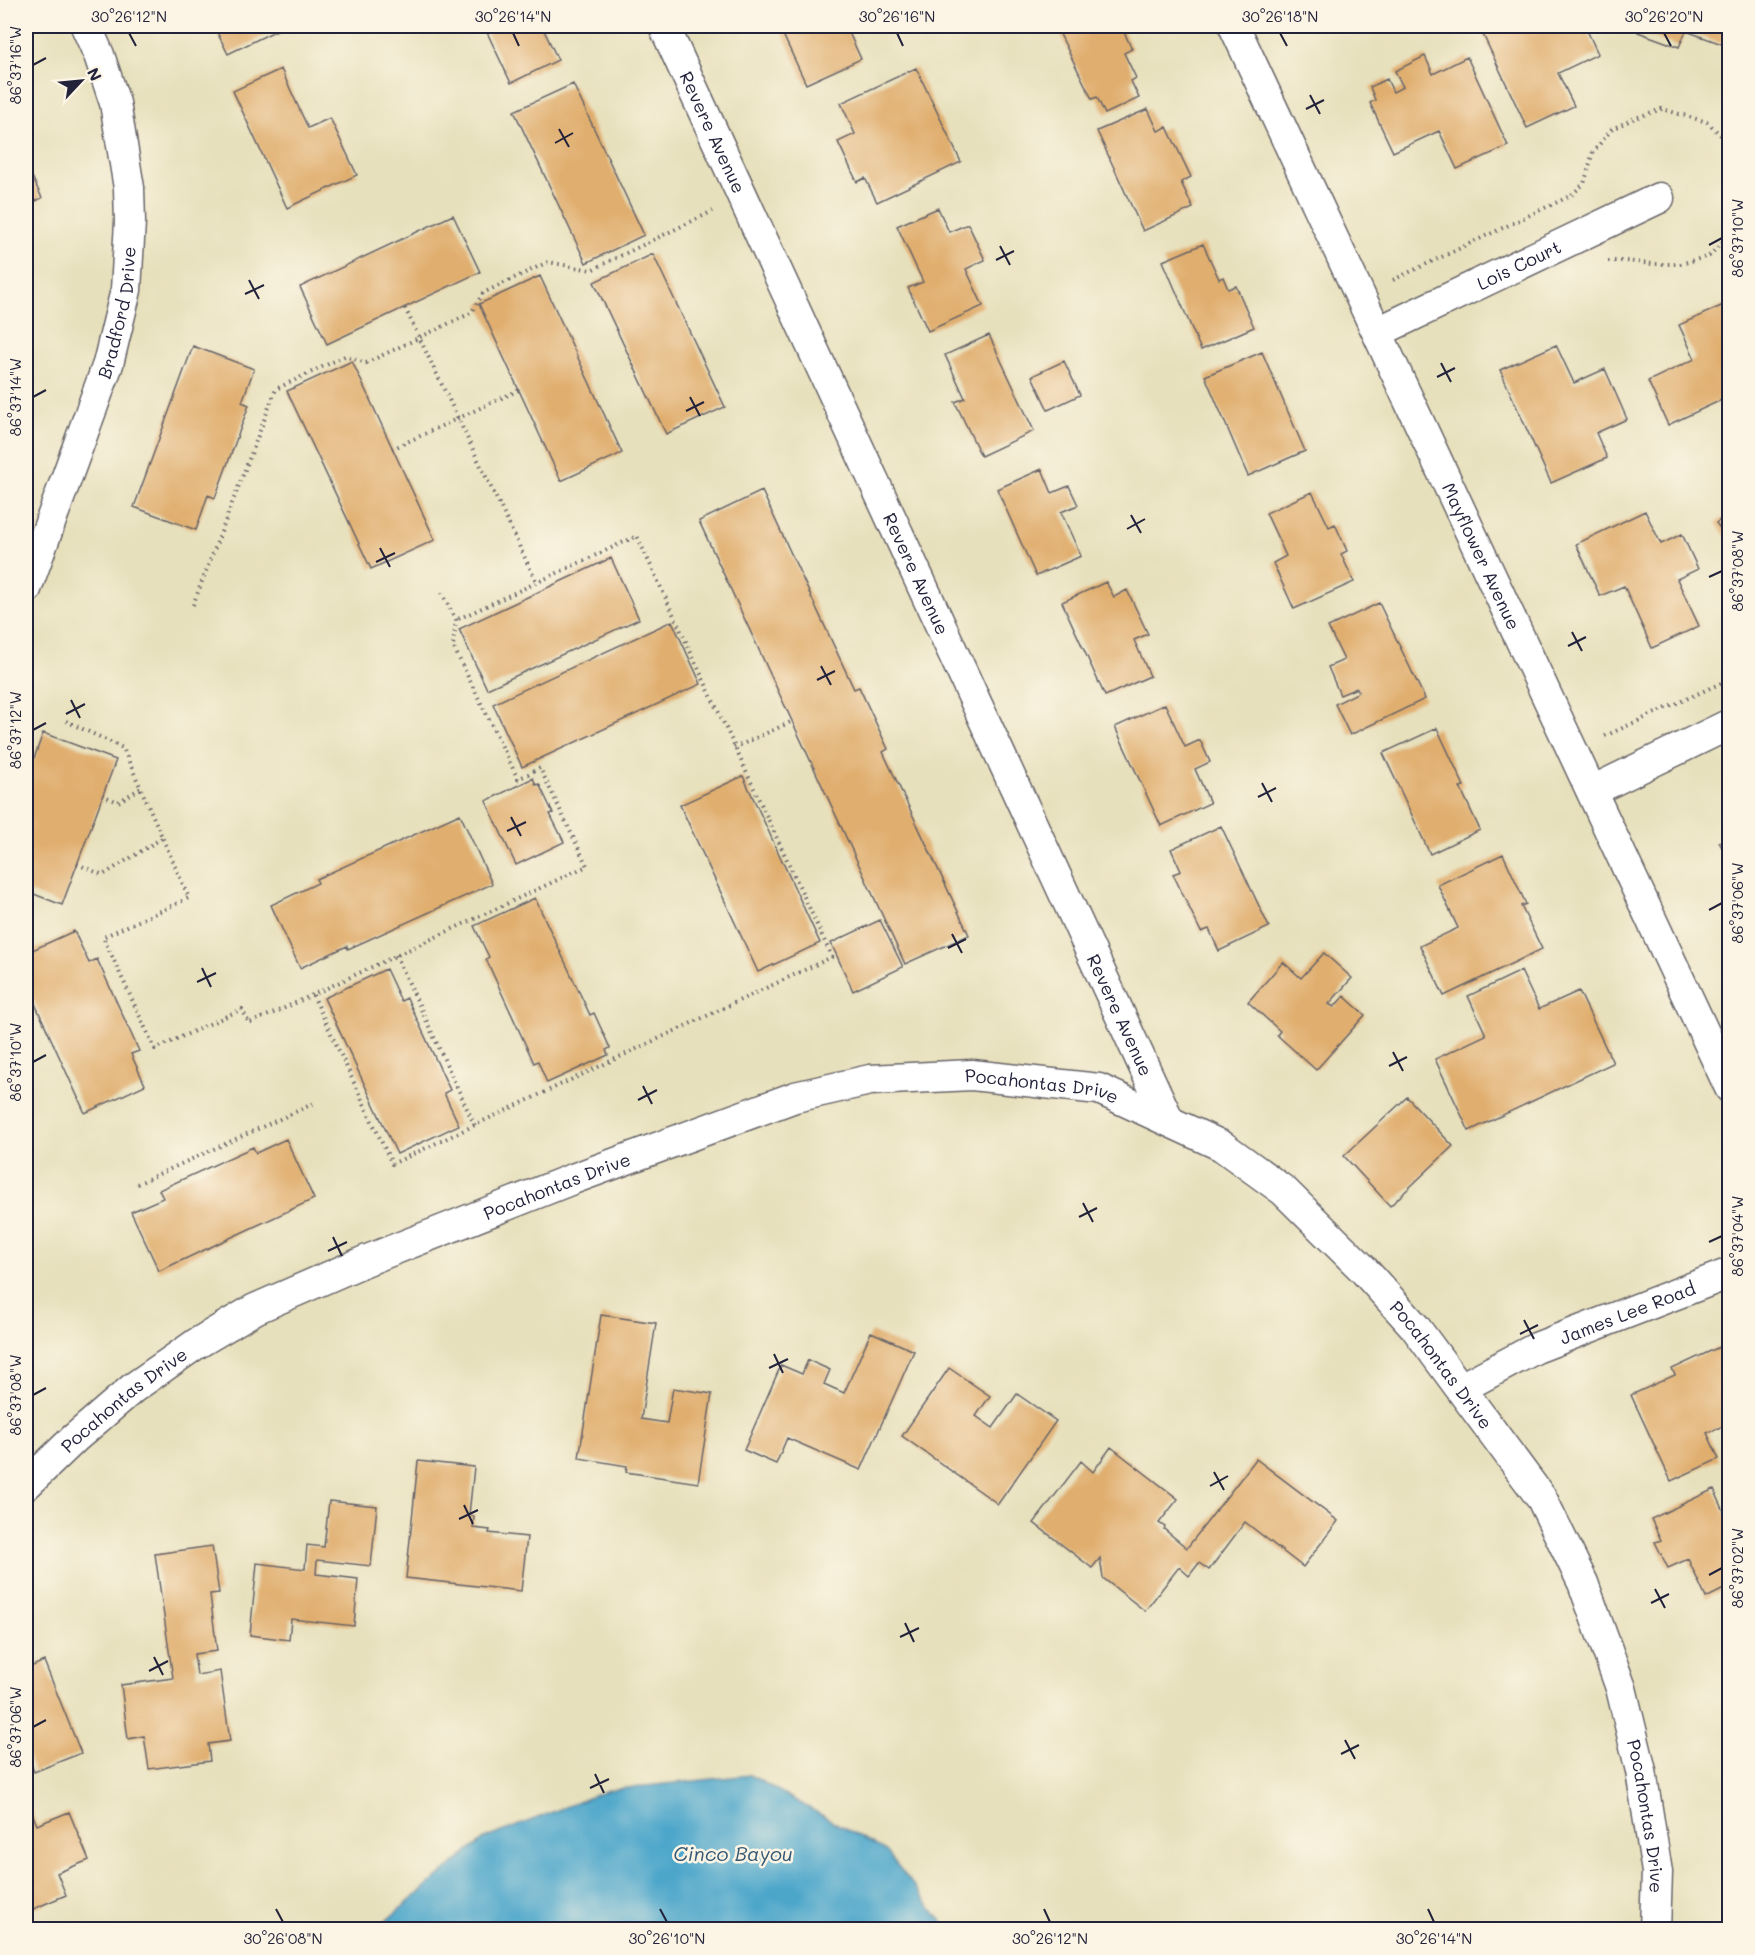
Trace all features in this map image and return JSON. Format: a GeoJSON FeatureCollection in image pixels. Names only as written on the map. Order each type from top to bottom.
{"type":"FeatureCollection","features":[{"type":"Feature","properties":{"kind":"street","name":"Bradford Drive"},"geometry":{"type":"LineString","coordinates":[[26,589],[108,364],[126,290],[130,222],[129,188],[115,104],[99,55],[86,26]]}},
{"type":"Feature","properties":{"kind":"street","name":"Revere Avenue"},"geometry":{"type":"LineString","coordinates":[[664,26],[1169,1121]]}},
{"type":"Feature","properties":{"kind":"street","name":"Mayflower Avenue"},"geometry":{"type":"LineString","coordinates":[[1234,26],[1730,1088]]}},
{"type":"Feature","properties":{"kind":"street","name":"Lois Court"},"geometry":{"type":"LineString","coordinates":[[1378,332],[1659,198]]}},
{"type":"Feature","properties":{"kind":"street"},"geometry":{"type":"LineString","coordinates":[[1592,791],[1730,724]]}},
{"type":"Feature","properties":{"kind":"street","name":"Pocahontas Drive"},"geometry":{"type":"LineString","coordinates":[[26,1485],[75,1438],[133,1388],[196,1344],[255,1309],[364,1262],[570,1180],[795,1097],[870,1080],[972,1075],[1099,1089],[1222,1146],[1284,1191],[1363,1269],[1415,1327],[1542,1499],[1583,1583],[1621,1688],[1641,1771],[1657,1872],[1655,1929]]}},
{"type":"Feature","properties":{"kind":"street","name":"James Lee Road"},"geometry":{"type":"LineString","coordinates":[[1461,1388],[1536,1348],[1730,1273]]}},
{"type":"Feature","properties":{"kind":"path"},"geometry":{"type":"LineString","coordinates":[[1393,280],[1570,196],[1584,184],[1593,152],[1612,129],[1635,118],[1662,109],[1674,111],[1707,122],[1730,144]]}},
{"type":"Feature","properties":{"kind":"path"},"geometry":{"type":"LineString","coordinates":[[193,605],[276,389],[345,356],[366,363],[471,312],[483,293],[548,262],[591,270],[743,196]]}},
{"type":"Feature","properties":{"kind":"path"},"geometry":{"type":"LineString","coordinates":[[1606,261],[1680,264],[1709,256],[1730,236]]}},
{"type":"Feature","properties":{"kind":"path"},"geometry":{"type":"LineString","coordinates":[[405,308],[537,582]]}},
{"type":"Feature","properties":{"kind":"path"},"geometry":{"type":"LineString","coordinates":[[392,449],[519,390]]}},
{"type":"Feature","properties":{"kind":"path"},"geometry":{"type":"LineString","coordinates":[[312,995],[392,1164],[832,957],[637,536],[456,620]]}},
{"type":"Feature","properties":{"kind":"path"},"geometry":{"type":"LineString","coordinates":[[66,721],[123,748],[189,898],[103,937],[155,1049],[242,1009],[249,1023],[587,866],[540,768],[518,778],[453,646],[456,620],[442,593]]}},
{"type":"Feature","properties":{"kind":"path"},"geometry":{"type":"LineString","coordinates":[[1605,736],[1730,679]]}},
{"type":"Feature","properties":{"kind":"path"},"geometry":{"type":"LineString","coordinates":[[734,748],[793,721]]}},
{"type":"Feature","properties":{"kind":"path"},"geometry":{"type":"LineString","coordinates":[[102,795],[118,802],[141,788]]}},
{"type":"Feature","properties":{"kind":"path"},"geometry":{"type":"LineString","coordinates":[[77,864],[103,875],[162,838]]}},
{"type":"Feature","properties":{"kind":"path"},"geometry":{"type":"LineString","coordinates":[[396,955],[475,1126]]}},
{"type":"Feature","properties":{"kind":"path"},"geometry":{"type":"LineString","coordinates":[[137,1185],[317,1102]]}},
{"type":"Feature","properties":{"kind":"water","name":"Cinco Bayou"},"geometry":{"type":"Polygon","coordinates":[[[750,1775],[886,1851],[948,1929],[376,1929],[484,1839],[608,1790],[750,1775]]]}},
{"type":"Feature","properties":{"kind":"building"},"geometry":{"type":"Polygon","coordinates":[[[214,26],[285,26],[228,54],[214,26]]]}},
{"type":"Feature","properties":{"kind":"building"},"geometry":{"type":"Polygon","coordinates":[[[484,26],[542,26],[558,60],[511,83],[484,26]]]}},
{"type":"Feature","properties":{"kind":"building"},"geometry":{"type":"Polygon","coordinates":[[[779,26],[846,26],[861,59],[806,84],[779,26]]]}},
{"type":"Feature","properties":{"kind":"building"},"geometry":{"type":"Polygon","coordinates":[[[1056,26],[1121,26],[1132,49],[1124,53],[1136,78],[1131,81],[1139,98],[1105,114],[1097,97],[1092,99],[1056,26]]]}},
{"type":"Feature","properties":{"kind":"building"},"geometry":{"type":"Polygon","coordinates":[[[1479,26],[1585,26],[1598,54],[1558,73],[1574,106],[1527,128],[1479,26]]]}},
{"type":"Feature","properties":{"kind":"building"},"geometry":{"type":"Polygon","coordinates":[[[1641,26],[1730,26],[1730,47],[1686,31],[1679,47],[1638,32],[1641,26]]]}},
{"type":"Feature","properties":{"kind":"building"},"geometry":{"type":"Polygon","coordinates":[[[1425,56],[1433,74],[1467,57],[1508,146],[1457,169],[1439,131],[1393,152],[1370,103],[1375,100],[1370,87],[1387,79],[1393,92],[1403,87],[1395,71],[1425,56]]]}},
{"type":"Feature","properties":{"kind":"building"},"geometry":{"type":"Polygon","coordinates":[[[916,68],[961,162],[877,202],[865,178],[857,182],[838,142],[855,134],[841,103],[916,68]]]}},
{"type":"Feature","properties":{"kind":"building"},"geometry":{"type":"Polygon","coordinates":[[[281,69],[308,128],[330,118],[357,175],[287,208],[233,91],[281,69]]]}},
{"type":"Feature","properties":{"kind":"building"},"geometry":{"type":"Polygon","coordinates":[[[573,84],[644,235],[586,263],[514,111],[573,84]]]}},
{"type":"Feature","properties":{"kind":"building"},"geometry":{"type":"Polygon","coordinates":[[[1148,109],[1158,131],[1167,127],[1191,177],[1181,182],[1193,208],[1143,231],[1097,131],[1148,109]]]}},
{"type":"Feature","properties":{"kind":"building"},"geometry":{"type":"Polygon","coordinates":[[[26,164],[42,198],[26,206],[26,164]]]}},
{"type":"Feature","properties":{"kind":"building"},"geometry":{"type":"Polygon","coordinates":[[[938,208],[949,232],[968,224],[985,260],[966,269],[983,306],[928,331],[908,288],[923,282],[897,226],[938,208]]]}},
{"type":"Feature","properties":{"kind":"building"},"geometry":{"type":"Polygon","coordinates":[[[453,215],[480,272],[327,344],[300,287],[453,215]]]}},
{"type":"Feature","properties":{"kind":"building"},"geometry":{"type":"Polygon","coordinates":[[[1203,244],[1219,279],[1223,277],[1228,289],[1236,286],[1254,327],[1201,350],[1163,261],[1203,244]]]}},
{"type":"Feature","properties":{"kind":"building"},"geometry":{"type":"Polygon","coordinates":[[[653,254],[725,407],[666,434],[594,282],[653,254]]]}},
{"type":"Feature","properties":{"kind":"building"},"geometry":{"type":"Polygon","coordinates":[[[540,276],[622,453],[561,481],[479,304],[540,276]]]}},
{"type":"Feature","properties":{"kind":"building"},"geometry":{"type":"Polygon","coordinates":[[[1730,302],[1730,396],[1668,425],[1648,381],[1695,359],[1679,325],[1730,302]]]}},
{"type":"Feature","properties":{"kind":"building"},"geometry":{"type":"Polygon","coordinates":[[[989,335],[1034,431],[981,456],[955,402],[965,398],[945,355],[989,335]]]}},
{"type":"Feature","properties":{"kind":"building"},"geometry":{"type":"Polygon","coordinates":[[[1556,345],[1574,383],[1605,369],[1627,419],[1596,433],[1607,458],[1551,483],[1500,370],[1556,345]]]}},
{"type":"Feature","properties":{"kind":"building"},"geometry":{"type":"Polygon","coordinates":[[[193,346],[254,369],[242,402],[249,405],[215,498],[208,495],[196,530],[134,507],[193,346]]]}},
{"type":"Feature","properties":{"kind":"building"},"geometry":{"type":"Polygon","coordinates":[[[1262,352],[1305,451],[1248,476],[1205,376],[1262,352]]]}},
{"type":"Feature","properties":{"kind":"building"},"geometry":{"type":"Polygon","coordinates":[[[352,361],[435,540],[371,569],[287,391],[352,361]]]}},
{"type":"Feature","properties":{"kind":"building"},"geometry":{"type":"Polygon","coordinates":[[[1064,361],[1080,395],[1048,410],[1032,376],[1064,361]]]}},
{"type":"Feature","properties":{"kind":"building"},"geometry":{"type":"Polygon","coordinates":[[[1042,469],[1052,493],[1069,486],[1078,505],[1061,512],[1081,556],[1036,576],[997,489],[1042,469]]]}},
{"type":"Feature","properties":{"kind":"building"},"geometry":{"type":"Polygon","coordinates":[[[762,491],[854,689],[859,687],[888,749],[883,752],[969,935],[905,964],[699,521],[762,491]]]}},
{"type":"Feature","properties":{"kind":"building"},"geometry":{"type":"Polygon","coordinates":[[[1312,492],[1329,527],[1335,524],[1347,551],[1341,554],[1354,582],[1294,609],[1273,563],[1286,556],[1266,513],[1312,492]]]}},
{"type":"Feature","properties":{"kind":"building"},"geometry":{"type":"Polygon","coordinates":[[[1645,511],[1661,544],[1682,534],[1698,569],[1677,579],[1699,626],[1652,648],[1624,586],[1600,596],[1576,544],[1645,511]]]}},
{"type":"Feature","properties":{"kind":"building"},"geometry":{"type":"Polygon","coordinates":[[[1730,513],[1730,542],[1716,523],[1730,513]]]}},
{"type":"Feature","properties":{"kind":"building"},"geometry":{"type":"Polygon","coordinates":[[[611,558],[639,619],[487,689],[459,629],[611,558]]]}},
{"type":"Feature","properties":{"kind":"building"},"geometry":{"type":"Polygon","coordinates":[[[1106,582],[1114,597],[1127,590],[1148,634],[1134,640],[1150,676],[1105,696],[1062,602],[1106,582]]]}},
{"type":"Feature","properties":{"kind":"building"},"geometry":{"type":"Polygon","coordinates":[[[1379,603],[1425,699],[1350,735],[1335,704],[1359,692],[1357,688],[1340,695],[1328,667],[1344,660],[1328,627],[1379,603]]]}},
{"type":"Feature","properties":{"kind":"building"},"geometry":{"type":"Polygon","coordinates":[[[672,621],[701,684],[522,767],[493,704],[672,621]]]}},
{"type":"Feature","properties":{"kind":"building"},"geometry":{"type":"Polygon","coordinates":[[[1165,704],[1185,747],[1200,740],[1210,762],[1195,769],[1210,803],[1161,826],[1115,727],[1165,704]]]}},
{"type":"Feature","properties":{"kind":"building"},"geometry":{"type":"Polygon","coordinates":[[[1437,728],[1464,786],[1460,787],[1480,830],[1430,854],[1383,753],[1437,728]]]}},
{"type":"Feature","properties":{"kind":"building"},"geometry":{"type":"Polygon","coordinates":[[[43,733],[116,760],[62,905],[26,891],[26,781],[43,733]]]}},
{"type":"Feature","properties":{"kind":"building"},"geometry":{"type":"Polygon","coordinates":[[[743,776],[820,943],[758,972],[680,805],[743,776]]]}},
{"type":"Feature","properties":{"kind":"building"},"geometry":{"type":"Polygon","coordinates":[[[533,778],[536,785],[539,784],[564,842],[516,865],[486,801],[533,778]]]}},
{"type":"Feature","properties":{"kind":"building"},"geometry":{"type":"Polygon","coordinates":[[[460,814],[492,884],[348,949],[347,946],[300,968],[271,905],[318,883],[316,879],[460,814]]]}},
{"type":"Feature","properties":{"kind":"building"},"geometry":{"type":"Polygon","coordinates":[[[1221,826],[1269,927],[1219,951],[1209,929],[1201,932],[1173,874],[1181,871],[1171,849],[1221,826]]]}},
{"type":"Feature","properties":{"kind":"building"},"geometry":{"type":"Polygon","coordinates":[[[1730,837],[1730,861],[1719,842],[1730,837]]]}},
{"type":"Feature","properties":{"kind":"building"},"geometry":{"type":"Polygon","coordinates":[[[1503,854],[1526,904],[1521,906],[1542,949],[1444,996],[1420,946],[1458,928],[1438,885],[1503,854]]]}},
{"type":"Feature","properties":{"kind":"building"},"geometry":{"type":"Polygon","coordinates":[[[535,898],[590,1015],[594,1013],[610,1048],[606,1050],[608,1055],[547,1083],[538,1061],[534,1063],[486,959],[489,957],[474,926],[535,898]]]}},
{"type":"Feature","properties":{"kind":"building"},"geometry":{"type":"Polygon","coordinates":[[[880,920],[903,967],[853,991],[831,943],[880,920]]]}},
{"type":"Feature","properties":{"kind":"building"},"geometry":{"type":"Polygon","coordinates":[[[74,931],[89,963],[97,959],[139,1051],[131,1054],[145,1085],[85,1113],[26,984],[26,953],[74,931]]]}},
{"type":"Feature","properties":{"kind":"building"},"geometry":{"type":"Polygon","coordinates":[[[1324,953],[1352,978],[1329,1004],[1334,1007],[1344,996],[1365,1015],[1316,1070],[1277,1035],[1280,1031],[1248,1002],[1283,962],[1301,978],[1324,953]]]}},
{"type":"Feature","properties":{"kind":"building"},"geometry":{"type":"Polygon","coordinates":[[[386,969],[401,1001],[407,998],[450,1090],[444,1093],[459,1125],[397,1154],[324,998],[386,969]]]}},
{"type":"Feature","properties":{"kind":"building"},"geometry":{"type":"Polygon","coordinates":[[[1521,971],[1539,1009],[1579,991],[1613,1063],[1469,1131],[1435,1059],[1486,1035],[1468,996],[1521,971]]]}},
{"type":"Feature","properties":{"kind":"building"},"geometry":{"type":"Polygon","coordinates":[[[1407,1097],[1453,1146],[1390,1206],[1344,1156],[1407,1097]]]}},
{"type":"Feature","properties":{"kind":"building"},"geometry":{"type":"Polygon","coordinates":[[[286,1139],[314,1199],[159,1271],[131,1212],[163,1198],[159,1190],[253,1147],[256,1153],[286,1139]]]}},
{"type":"Feature","properties":{"kind":"building"},"geometry":{"type":"Polygon","coordinates":[[[601,1315],[656,1323],[641,1419],[667,1423],[673,1388],[712,1394],[698,1483],[626,1472],[627,1466],[579,1458],[601,1315]]]}},
{"type":"Feature","properties":{"kind":"building"},"geometry":{"type":"Polygon","coordinates":[[[871,1332],[914,1351],[861,1470],[787,1438],[776,1464],[744,1450],[781,1365],[802,1374],[808,1360],[830,1370],[824,1384],[844,1393],[871,1332]]]}},
{"type":"Feature","properties":{"kind":"building"},"geometry":{"type":"Polygon","coordinates":[[[1730,1342],[1730,1423],[1707,1433],[1719,1459],[1671,1481],[1631,1395],[1675,1375],[1672,1369],[1730,1342]]]}},
{"type":"Feature","properties":{"kind":"building"},"geometry":{"type":"Polygon","coordinates":[[[949,1368],[990,1396],[976,1416],[993,1428],[1017,1394],[1056,1421],[998,1504],[902,1436],[949,1368]]]}},
{"type":"Feature","properties":{"kind":"building"},"geometry":{"type":"Polygon","coordinates":[[[1111,1447],[1178,1499],[1159,1523],[1187,1548],[1256,1459],[1338,1521],[1303,1567],[1245,1522],[1209,1570],[1199,1563],[1189,1576],[1179,1567],[1145,1611],[1103,1578],[1100,1558],[1092,1568],[1034,1523],[1081,1461],[1093,1472],[1111,1447]]]}},
{"type":"Feature","properties":{"kind":"building"},"geometry":{"type":"Polygon","coordinates":[[[418,1461],[474,1467],[469,1515],[474,1516],[473,1528],[490,1530],[489,1533],[527,1537],[521,1591],[406,1578],[418,1461]]]}},
{"type":"Feature","properties":{"kind":"building"},"geometry":{"type":"Polygon","coordinates":[[[1714,1489],[1728,1520],[1730,1519],[1730,1586],[1706,1598],[1688,1559],[1668,1568],[1655,1542],[1661,1540],[1651,1519],[1714,1489]]]}},
{"type":"Feature","properties":{"kind":"building"},"geometry":{"type":"Polygon","coordinates":[[[329,1501],[377,1506],[371,1566],[317,1560],[316,1574],[358,1579],[354,1626],[291,1619],[289,1640],[250,1635],[257,1563],[305,1569],[307,1545],[324,1547],[329,1501]]]}},
{"type":"Feature","properties":{"kind":"building"},"geometry":{"type":"Polygon","coordinates":[[[212,1546],[219,1593],[210,1594],[217,1651],[194,1654],[197,1675],[220,1671],[230,1741],[208,1744],[210,1761],[149,1769],[144,1736],[128,1739],[121,1685],[173,1678],[155,1554],[212,1546]]]}},
{"type":"Feature","properties":{"kind":"building"},"geometry":{"type":"Polygon","coordinates":[[[44,1661],[81,1753],[34,1772],[26,1750],[26,1669],[44,1661]]]}},
{"type":"Feature","properties":{"kind":"building"},"geometry":{"type":"Polygon","coordinates":[[[29,1806],[37,1825],[69,1812],[89,1860],[57,1873],[66,1895],[26,1912],[26,1807],[29,1806]]]}}]}
